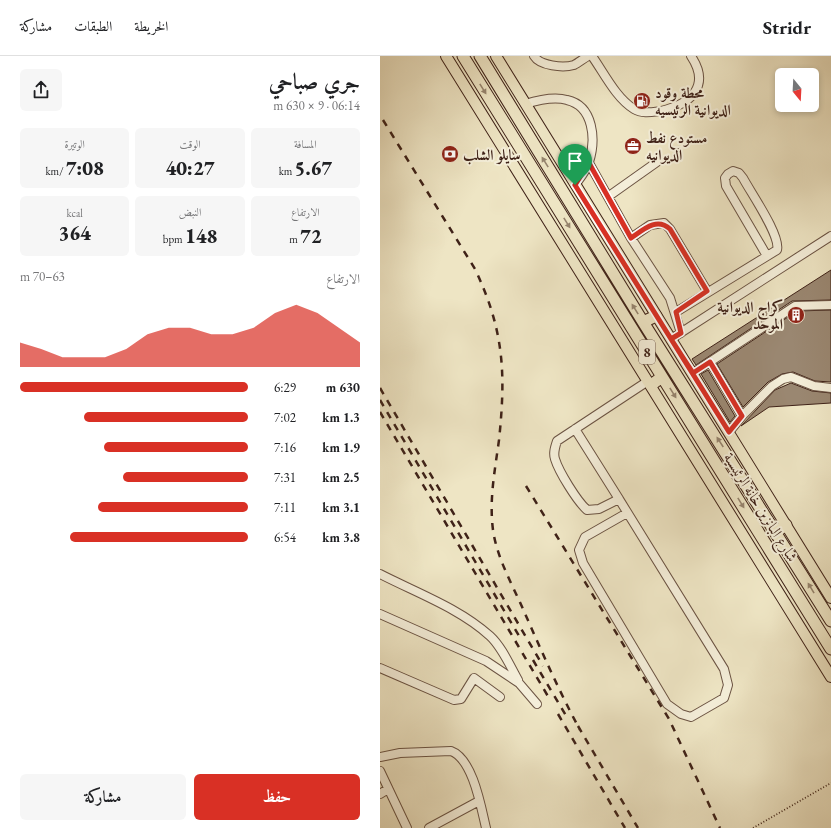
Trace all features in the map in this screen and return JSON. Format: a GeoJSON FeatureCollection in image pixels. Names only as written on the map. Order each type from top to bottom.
{"type":"FeatureCollection","features":[{"type":"Feature","properties":{"kind":"highway","name":"شارع البانزين خانة الرئيسية"},"geometry":{"type":"LineString","coordinates":[[463,56],[831,649]]}},
{"type":"Feature","properties":{"kind":"highway","name":"شارع البانزين خانة الرئيسية"},"geometry":{"type":"LineString","coordinates":[[480,56],[831,621]]}},
{"type":"Feature","properties":{"kind":"highway"},"geometry":{"type":"LineString","coordinates":[[644,322],[656,316]]}},
{"type":"Feature","properties":{"kind":"highway"},"geometry":{"type":"LineString","coordinates":[[649,383],[662,377]]}},
{"type":"Feature","properties":{"kind":"highway"},"geometry":{"type":"LineString","coordinates":[[776,532],[786,525]]}},
{"type":"Feature","properties":{"kind":"main road"},"geometry":{"type":"LineString","coordinates":[[446,56],[831,677]]}},
{"type":"Feature","properties":{"kind":"main road"},"geometry":{"type":"LineString","coordinates":[[496,56],[831,598]]}},
{"type":"Feature","properties":{"kind":"street"},"geometry":{"type":"LineString","coordinates":[[534,56],[536,59],[547,64],[560,66],[573,65],[588,56]]}},
{"type":"Feature","properties":{"kind":"street"},"geometry":{"type":"LineString","coordinates":[[592,56],[624,101],[635,110],[646,113],[669,109],[685,102],[697,92],[700,77],[698,66],[691,56]]}},
{"type":"Feature","properties":{"kind":"street"},"geometry":{"type":"LineString","coordinates":[[525,104],[544,100],[565,99],[571,101],[582,109],[590,120],[594,140],[589,163],[575,185]]}},
{"type":"Feature","properties":{"kind":"street"},"geometry":{"type":"LineString","coordinates":[[609,196],[657,162]]}},
{"type":"Feature","properties":{"kind":"street"},"geometry":{"type":"LineString","coordinates":[[589,163],[609,196],[631,238],[670,298],[676,312],[681,333]]}},
{"type":"Feature","properties":{"kind":"street"},"geometry":{"type":"LineString","coordinates":[[676,312],[707,291],[767,256],[777,250],[778,245],[773,232],[743,178],[739,173],[733,171],[724,178],[726,186],[767,256]]}},
{"type":"Feature","properties":{"kind":"street"},"geometry":{"type":"LineString","coordinates":[[631,238],[650,225],[664,223],[670,229],[707,291]]}},
{"type":"Feature","properties":{"kind":"street"},"geometry":{"type":"LineString","coordinates":[[671,339],[831,236]]}},
{"type":"Feature","properties":{"kind":"street"},"geometry":{"type":"LineString","coordinates":[[693,373],[795,306],[831,305]]}},
{"type":"Feature","properties":{"kind":"street"},"geometry":{"type":"LineString","coordinates":[[710,362],[742,416]]}},
{"type":"Feature","properties":{"kind":"street"},"geometry":{"type":"LineString","coordinates":[[729,432],[742,416],[772,386],[783,379],[791,377],[814,386],[831,388]]}},
{"type":"Feature","properties":{"kind":"street"},"geometry":{"type":"LineString","coordinates":[[619,499],[599,509],[586,510],[579,502],[555,459],[554,448],[557,441],[649,383]]}},
{"type":"Feature","properties":{"kind":"street"},"geometry":{"type":"LineString","coordinates":[[575,429],[724,669],[728,684],[724,698],[691,717],[681,714],[667,704],[583,563],[579,550],[584,537],[627,513]]}},
{"type":"Feature","properties":{"kind":"street"},"geometry":{"type":"LineString","coordinates":[[380,574],[462,615],[491,637],[508,661],[519,683],[537,704]]}},
{"type":"Feature","properties":{"kind":"street"},"geometry":{"type":"LineString","coordinates":[[380,614],[486,661],[519,683]]}},
{"type":"Feature","properties":{"kind":"street"},"geometry":{"type":"LineString","coordinates":[[380,668],[454,700],[461,699],[474,678],[500,697]]}},
{"type":"Feature","properties":{"kind":"street"},"geometry":{"type":"LineString","coordinates":[[380,757],[400,754],[455,752],[465,764],[479,801],[486,828]]}},
{"type":"Feature","properties":{"kind":"street"},"geometry":{"type":"LineString","coordinates":[[380,771],[407,828]]}},
{"type":"Feature","properties":{"kind":"street"},"geometry":{"type":"LineString","coordinates":[[380,794],[388,789]]}},
{"type":"Feature","properties":{"kind":"street"},"geometry":{"type":"LineString","coordinates":[[428,828],[479,801]]}},
{"type":"Feature","properties":{"kind":"path"},"geometry":{"type":"LineString","coordinates":[[753,828],[831,783]]}},
{"type":"Feature","properties":{"kind":"building"},"geometry":{"type":"Polygon","coordinates":[[[831,270],[831,300],[792,301],[696,365],[692,359],[831,270]]]}},
{"type":"Feature","properties":{"kind":"building"},"geometry":{"type":"Polygon","coordinates":[[[831,310],[831,382],[815,381],[793,372],[782,374],[768,382],[743,407],[717,364],[797,311],[831,310]]]}},
{"type":"Feature","properties":{"kind":"building"},"geometry":{"type":"Polygon","coordinates":[[[708,370],[735,416],[730,422],[701,374],[708,370]]]}},
{"type":"Feature","properties":{"kind":"building"},"geometry":{"type":"Polygon","coordinates":[[[791,383],[812,391],[831,393],[831,403],[769,407],[741,426],[775,390],[791,383]]]}},
{"type":"Feature","properties":{"kind":"railway"},"geometry":{"type":"LineString","coordinates":[[383,120],[475,269],[485,291],[492,312],[497,332],[502,373],[501,416],[492,496],[492,518],[495,540],[501,561],[557,685],[580,730]]}},
{"type":"Feature","properties":{"kind":"railway"},"geometry":{"type":"LineString","coordinates":[[380,388],[543,666]]}},
{"type":"Feature","properties":{"kind":"railway"},"geometry":{"type":"LineString","coordinates":[[380,400],[522,641]]}},
{"type":"Feature","properties":{"kind":"railway"},"geometry":{"type":"LineString","coordinates":[[380,412],[549,698]]}},
{"type":"Feature","properties":{"kind":"railway"},"geometry":{"type":"LineString","coordinates":[[526,486],[669,719],[720,828]]}},
{"type":"Feature","properties":{"kind":"railway"},"geometry":{"type":"LineString","coordinates":[[533,660],[568,719]]}},
{"type":"Feature","properties":{"kind":"railway"},"geometry":{"type":"LineString","coordinates":[[558,714],[625,828]]}},
{"type":"Feature","properties":{"kind":"railway"},"geometry":{"type":"LineString","coordinates":[[578,726],[638,828]]}},
{"type":"Feature","properties":{"kind":"place","name":"محطة وقود الديوانية الرئيسيه"},"geometry":{"type":"Point","coordinates":[642,101]}},
{"type":"Feature","properties":{"kind":"place","name":"مستودع نفط الديوانيه"},"geometry":{"type":"Point","coordinates":[633,146]}},
{"type":"Feature","properties":{"kind":"place","name":"سايلو الشلب"},"geometry":{"type":"Point","coordinates":[450,154]}},
{"type":"Feature","properties":{"kind":"place","name":"كراج الديوانية الموحد"},"geometry":{"type":"Point","coordinates":[796,315]}},
{"type":"Feature","properties":{"kind":"route"},"geometry":{"type":"LineString","coordinates":[[575,185],[589,163],[609,196],[631,238],[650,225],[658,223],[664,223],[670,229],[707,291],[676,312],[681,333],[671,339],[693,373],[710,362],[742,416],[729,432],[693,373],[656,316],[575,185]]}}]}
